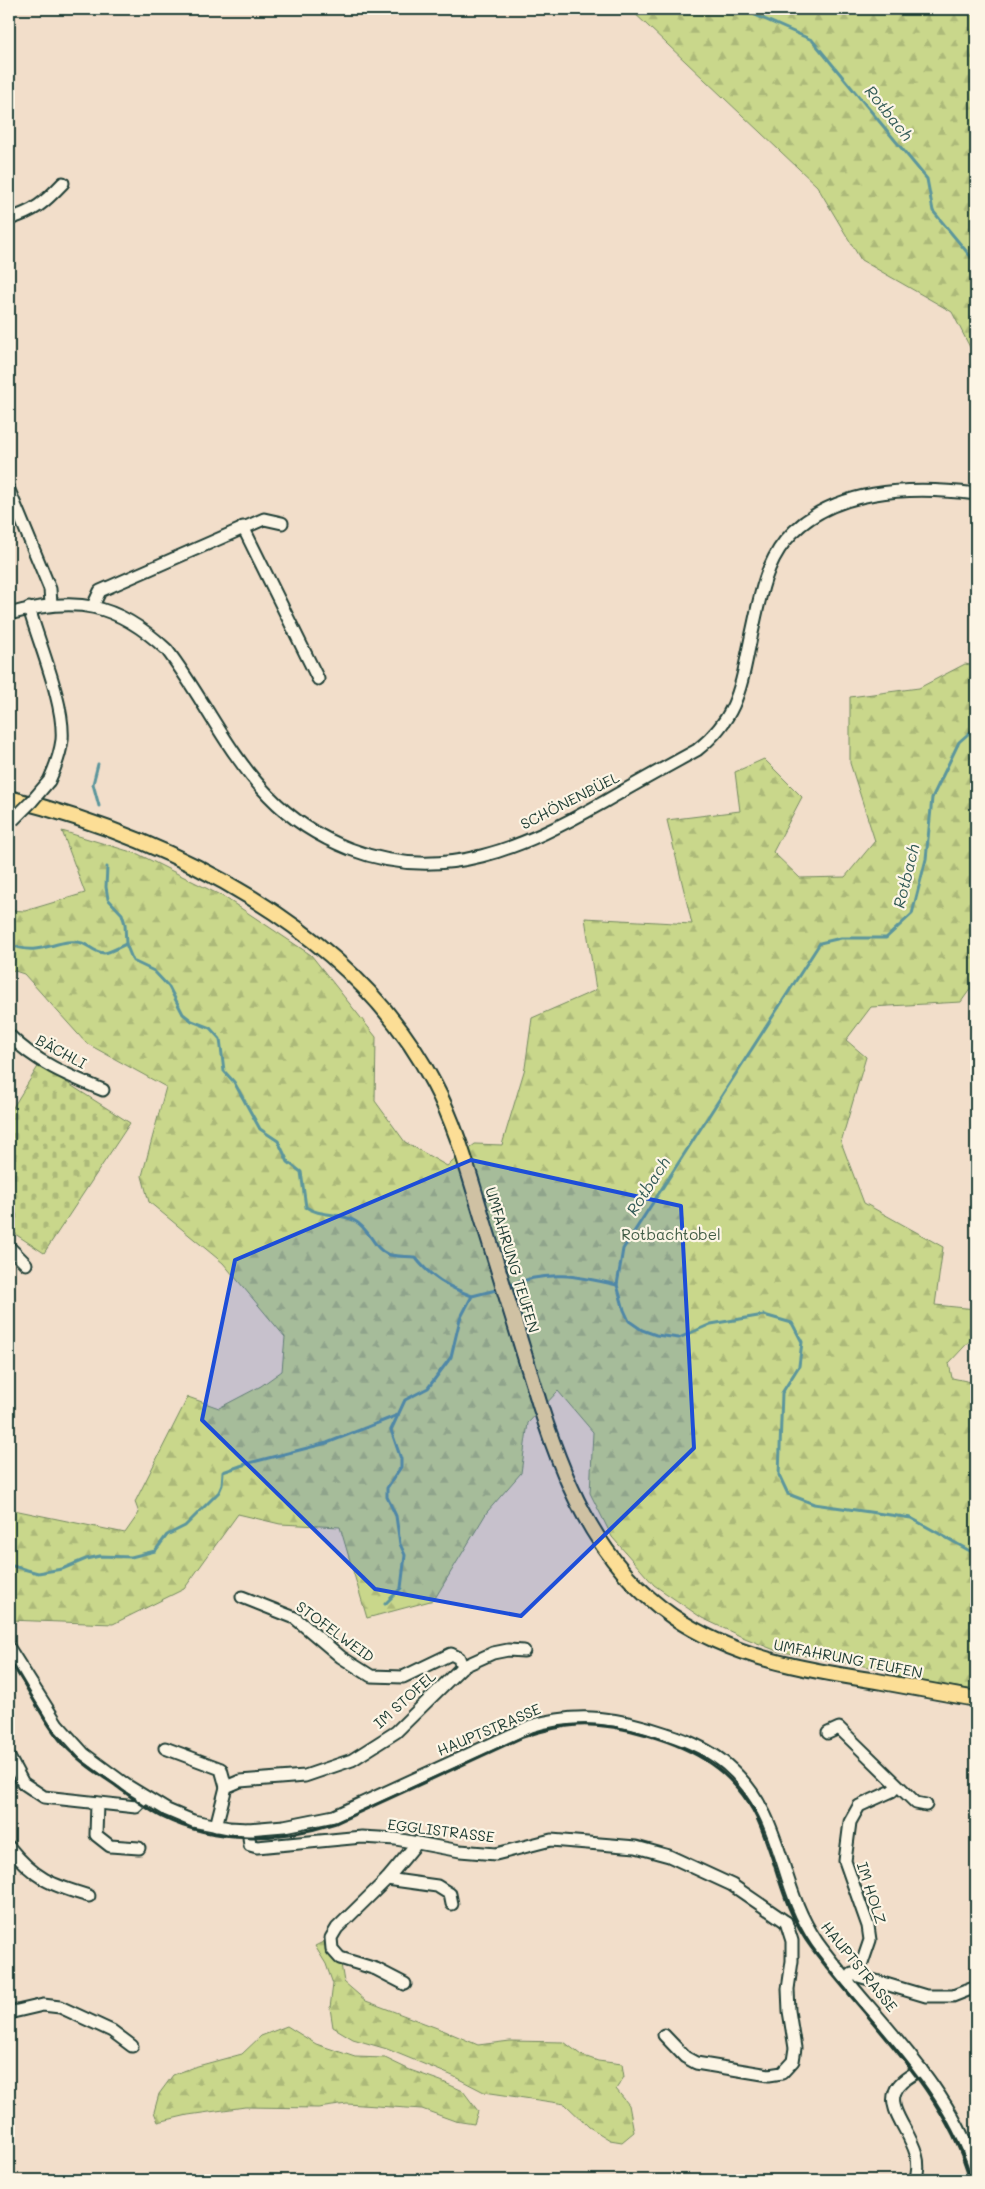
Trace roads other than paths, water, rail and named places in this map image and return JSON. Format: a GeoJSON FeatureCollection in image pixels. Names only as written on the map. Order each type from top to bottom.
{"type":"FeatureCollection","features":[{"type":"Feature","properties":{"kind":"main road","name":"UMFAHRUNG TEUFEN"},"geometry":{"type":"LineString","coordinates":[[9,798],[72,816],[134,838],[196,866],[255,900],[316,945],[371,995],[407,1038],[436,1087],[464,1157],[558,1460],[584,1515],[610,1556],[639,1589],[670,1615],[708,1638],[758,1658],[807,1670],[976,1699]]}},
{"type":"Feature","properties":{"kind":"street"},"geometry":{"type":"LineString","coordinates":[[9,219],[28,213],[44,204],[63,184]]}},
{"type":"Feature","properties":{"kind":"street"},"geometry":{"type":"LineString","coordinates":[[9,490],[14,517],[50,589],[51,604]]}},
{"type":"Feature","properties":{"kind":"street","name":"SCHÖNENBÜEL"},"geometry":{"type":"LineString","coordinates":[[9,614],[51,604],[93,606],[122,617],[156,640],[167,650],[236,756],[269,796],[291,816],[332,842],[368,856],[410,862],[447,863],[493,853],[538,837],[697,750],[717,733],[729,716],[740,689],[764,581],[784,542],[799,527],[818,514],[841,503],[864,497],[926,490],[976,494]]}},
{"type":"Feature","properties":{"kind":"street"},"geometry":{"type":"LineString","coordinates":[[93,606],[100,591],[243,527],[264,518],[282,523]]}},
{"type":"Feature","properties":{"kind":"street"},"geometry":{"type":"LineString","coordinates":[[243,527],[318,678]]}},
{"type":"Feature","properties":{"kind":"street"},"geometry":{"type":"LineString","coordinates":[[11,822],[32,802],[49,781],[60,752],[62,738],[61,717],[28,608]]}},
{"type":"Feature","properties":{"kind":"street","name":"BÄCHLI"},"geometry":{"type":"LineString","coordinates":[[9,1035],[20,1047],[50,1066],[103,1090]]}},
{"type":"Feature","properties":{"kind":"street"},"geometry":{"type":"LineString","coordinates":[[9,1247],[26,1264]]}},
{"type":"Feature","properties":{"kind":"street","name":"STOFELWEID"},"geometry":{"type":"LineString","coordinates":[[242,1597],[295,1618],[341,1657],[371,1676],[403,1677],[451,1654],[459,1658],[462,1667]]}},
{"type":"Feature","properties":{"kind":"street","name":"HAUPTSTRASSE"},"geometry":{"type":"LineString","coordinates":[[9,1648],[57,1724],[95,1763],[145,1798],[179,1816],[216,1826],[248,1829],[308,1822],[334,1816],[542,1722],[582,1716],[616,1719],[687,1740],[713,1754],[737,1774],[764,1814],[787,1882],[802,1916],[817,1941],[852,1976],[921,2069],[960,2131],[976,2170]]}},
{"type":"Feature","properties":{"kind":"street","name":"IM STOFEL"},"geometry":{"type":"LineString","coordinates":[[226,1788],[240,1782],[305,1776],[352,1760],[396,1732],[462,1667],[493,1653],[508,1650],[524,1651]]}},
{"type":"Feature","properties":{"kind":"street"},"geometry":{"type":"LineString","coordinates":[[828,1732],[839,1728],[916,1803],[926,1804]]}},
{"type":"Feature","properties":{"kind":"street"},"geometry":{"type":"LineString","coordinates":[[164,1748],[221,1770],[226,1788],[216,1826]]}},
{"type":"Feature","properties":{"kind":"street"},"geometry":{"type":"LineString","coordinates":[[9,1757],[23,1783],[44,1797],[136,1807],[145,1798]]}},
{"type":"Feature","properties":{"kind":"street","name":"IM HOLZ"},"geometry":{"type":"LineString","coordinates":[[852,1976],[870,1940],[868,1926],[845,1861],[850,1822],[859,1806],[897,1786]]}},
{"type":"Feature","properties":{"kind":"street"},"geometry":{"type":"LineString","coordinates":[[97,1803],[96,1835],[110,1846],[139,1848]]}},
{"type":"Feature","properties":{"kind":"street","name":"EGGLISTRASSE"},"geometry":{"type":"LineString","coordinates":[[248,1829],[250,1845],[257,1847],[362,1836],[460,1851],[496,1854],[550,1840],[636,1847],[669,1856],[732,1885],[786,1922]]}},
{"type":"Feature","properties":{"kind":"street"},"geometry":{"type":"LineString","coordinates":[[405,1984],[376,1969],[340,1958],[332,1949],[330,1938],[337,1928],[387,1879],[417,1843]]}},
{"type":"Feature","properties":{"kind":"street"},"geometry":{"type":"LineString","coordinates":[[9,1847],[20,1861],[46,1881],[55,1886],[89,1896]]}},
{"type":"Feature","properties":{"kind":"street"},"geometry":{"type":"LineString","coordinates":[[387,1879],[437,1886],[450,1894],[452,1904]]}},
{"type":"Feature","properties":{"kind":"street"},"geometry":{"type":"LineString","coordinates":[[664,2035],[685,2057],[696,2063],[768,2075],[782,2073],[793,2061],[795,2048],[788,2011],[792,1941],[786,1922],[802,1916]]}},
{"type":"Feature","properties":{"kind":"street"},"geometry":{"type":"LineString","coordinates":[[852,1976],[926,1996],[953,1996],[976,1988]]}},
{"type":"Feature","properties":{"kind":"street"},"geometry":{"type":"LineString","coordinates":[[9,2010],[13,2012],[43,2005],[60,2007],[112,2031],[132,2046]]}},
{"type":"Feature","properties":{"kind":"street"},"geometry":{"type":"LineString","coordinates":[[915,2180],[918,2163],[915,2149],[895,2109],[893,2100],[895,2091],[902,2082],[921,2069]]}},
{"type":"Feature","properties":{"kind":"waterway","name":"Rotbach"},"geometry":{"type":"LineString","coordinates":[[750,9],[755,15],[812,40],[927,179],[933,211],[976,263]]}},
{"type":"Feature","properties":{"kind":"waterway","name":"Rotbach"},"geometry":{"type":"LineString","coordinates":[[976,727],[959,742],[932,798],[926,859],[912,914],[886,938],[841,938],[820,943],[623,1249],[617,1285],[629,1321],[642,1330],[656,1335],[679,1338],[711,1324],[764,1315],[792,1323],[802,1342],[799,1366],[782,1393],[779,1475],[788,1494],[814,1504],[911,1518],[970,1551],[976,1551]]}},
{"type":"Feature","properties":{"kind":"waterway"},"geometry":{"type":"LineString","coordinates":[[98,764],[93,784],[99,806]]}},
{"type":"Feature","properties":{"kind":"waterway"},"geometry":{"type":"LineString","coordinates":[[107,867],[106,887],[108,899],[122,914],[125,924],[126,944]]}},
{"type":"Feature","properties":{"kind":"waterway"},"geometry":{"type":"LineString","coordinates":[[9,944],[31,949],[73,942],[82,943],[98,952],[104,953],[126,944],[133,961],[154,971],[169,987],[183,1014],[192,1021],[210,1028],[220,1039],[224,1071],[234,1082],[260,1129],[278,1141],[288,1162],[301,1172],[306,1207],[317,1212],[343,1216],[355,1221],[379,1248],[387,1254],[415,1257],[440,1281],[472,1296]]}},
{"type":"Feature","properties":{"kind":"waterway"},"geometry":{"type":"LineString","coordinates":[[508,1286],[536,1277],[549,1276],[576,1277],[617,1285]]}},
{"type":"Feature","properties":{"kind":"waterway"},"geometry":{"type":"LineString","coordinates":[[9,1565],[38,1573],[62,1569],[86,1559],[100,1556],[131,1557],[155,1551],[167,1535],[185,1526],[219,1492],[222,1485],[223,1472],[249,1463],[327,1443],[398,1415],[405,1400],[428,1388],[451,1357],[460,1319],[472,1296],[500,1289]]}},
{"type":"Feature","properties":{"kind":"waterway"},"geometry":{"type":"LineString","coordinates":[[385,1604],[401,1588],[405,1555],[400,1544],[396,1516],[387,1497],[387,1488],[401,1467],[401,1459],[391,1430],[398,1415]]}},
{"type":"Feature","properties":{"kind":"railway"},"geometry":{"type":"LineString","coordinates":[[9,1659],[56,1735],[82,1762],[162,1817],[183,1826],[226,1836],[271,1836],[315,1829],[336,1823],[523,1737],[564,1726],[594,1725],[629,1730],[665,1741],[698,1756],[725,1775],[748,1803],[764,1834],[786,1901],[801,1932],[832,1974],[924,2086],[943,2116],[959,2148],[970,2180]]}},
{"type":"Feature","properties":{"kind":"park label","name":"Rotbachtobel"},"geometry":{"type":"Point","coordinates":[671,1235]}}]}
